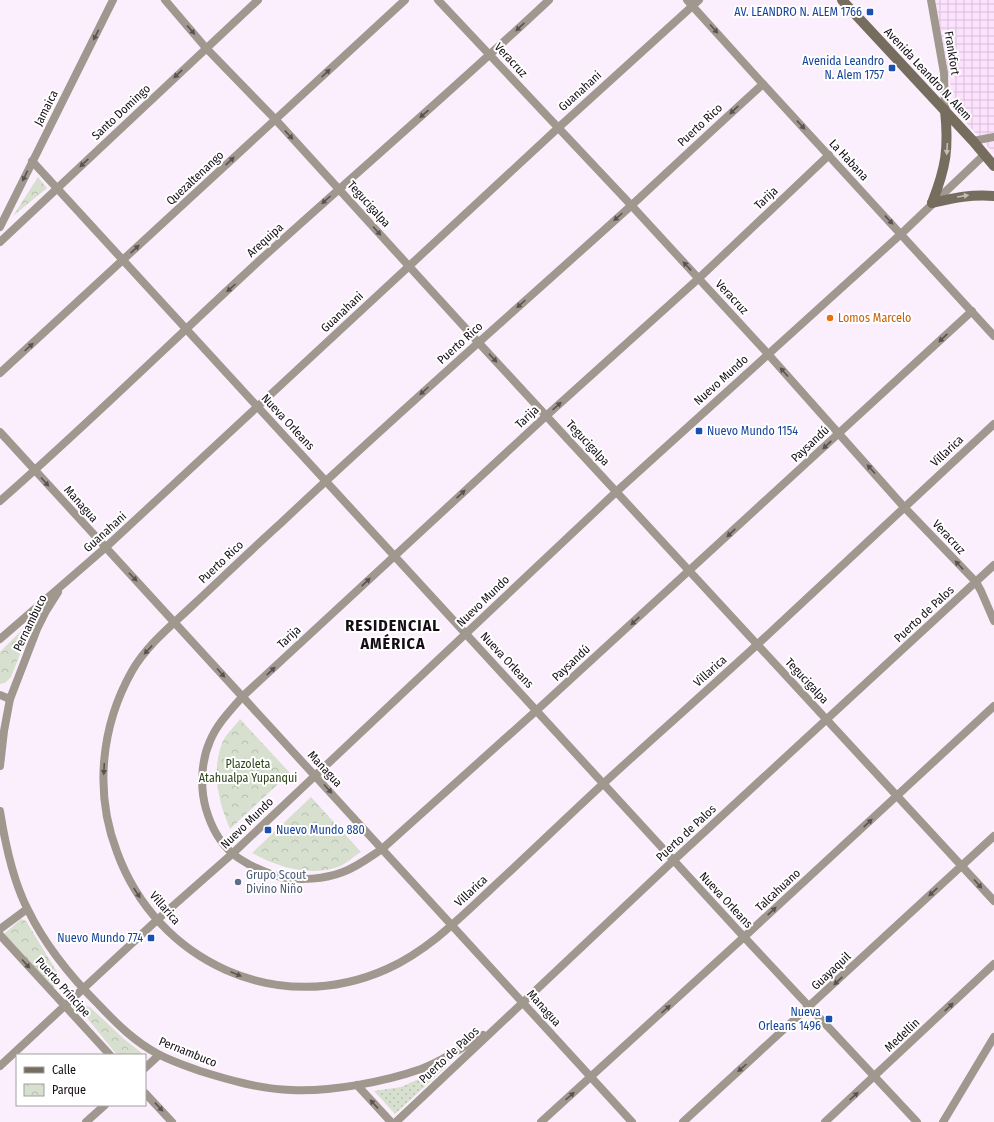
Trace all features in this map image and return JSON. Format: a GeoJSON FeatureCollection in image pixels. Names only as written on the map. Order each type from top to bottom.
{"type":"FeatureCollection","features":[{"type":"Feature","properties":{"kind":"main road","name":"Avenida Leandro N. Alem"},"geometry":{"type":"LineString","coordinates":[[842,0],[945,110],[994,166]]}},
{"type":"Feature","properties":{"kind":"main road"},"geometry":{"type":"LineString","coordinates":[[932,203],[940,184],[947,150],[945,110]]}},
{"type":"Feature","properties":{"kind":"main road"},"geometry":{"type":"LineString","coordinates":[[932,203],[976,195],[994,196]]}},
{"type":"Feature","properties":{"kind":"street","name":"Jamaica"},"geometry":{"type":"LineString","coordinates":[[0,227],[113,0]]}},
{"type":"Feature","properties":{"kind":"street","name":"Tegucigalpa"},"geometry":{"type":"LineString","coordinates":[[165,0],[206,48],[339,188],[478,342],[994,901]]}},
{"type":"Feature","properties":{"kind":"street","name":"Santo Domingo"},"geometry":{"type":"LineString","coordinates":[[0,242],[258,0]]}},
{"type":"Feature","properties":{"kind":"street","name":"Quezaltenango"},"geometry":{"type":"LineString","coordinates":[[0,373],[405,0]]}},
{"type":"Feature","properties":{"kind":"street","name":"Veracruz"},"geometry":{"type":"LineString","coordinates":[[438,0],[631,205],[768,354],[904,507],[976,582],[994,621]]}},
{"type":"Feature","properties":{"kind":"street","name":"Arequipa"},"geometry":{"type":"LineString","coordinates":[[0,502],[339,188],[490,55],[549,0]]}},
{"type":"Feature","properties":{"kind":"street","name":"Frankfort"},"geometry":{"type":"LineString","coordinates":[[931,0],[944,73],[946,89],[945,110]]}},
{"type":"Feature","properties":{"kind":"street","name":"La Habana"},"geometry":{"type":"LineString","coordinates":[[693,2],[762,84],[902,234],[994,336]]}},
{"type":"Feature","properties":{"kind":"street","name":"Guanahani"},"geometry":{"type":"LineString","coordinates":[[0,639],[105,548],[693,2]]}},
{"type":"Feature","properties":{"kind":"street","name":"Puerto Rico"},"geometry":{"type":"LineString","coordinates":[[175,622],[325,481],[631,205],[762,84]]}},
{"type":"Feature","properties":{"kind":"street"},"geometry":{"type":"LineString","coordinates":[[973,141],[994,137]]}},
{"type":"Feature","properties":{"kind":"street","name":"Tarija"},"geometry":{"type":"LineString","coordinates":[[242,697],[546,416],[698,278],[828,155]]}},
{"type":"Feature","properties":{"kind":"street","name":"Nuevo Mundo"},"geometry":{"type":"LineString","coordinates":[[0,1066],[232,854],[616,492],[902,234],[932,203],[984,155]]}},
{"type":"Feature","properties":{"kind":"street","name":"Nueva Orleans"},"geometry":{"type":"LineString","coordinates":[[32,161],[744,937],[874,1078],[917,1122]]}},
{"type":"Feature","properties":{"kind":"street","name":"Paysandú"},"geometry":{"type":"LineString","coordinates":[[242,697],[221,722],[210,741],[204,759],[202,782],[205,803],[211,826],[220,840],[232,854],[246,863],[281,877],[302,879],[323,877],[344,872],[360,864],[382,849],[537,710],[972,311]]}},
{"type":"Feature","properties":{"kind":"street","name":"Villarica"},"geometry":{"type":"LineString","coordinates":[[175,622],[140,658],[129,676],[116,707],[107,736],[103,771],[104,799],[108,824],[117,854],[132,884],[158,920],[192,951],[209,962],[244,978],[262,982],[301,988],[324,987],[344,983],[384,971],[420,951],[452,925],[604,783],[757,645],[994,424]]}},
{"type":"Feature","properties":{"kind":"street","name":"Managua"},"geometry":{"type":"LineString","coordinates":[[0,432],[632,1122]]}},
{"type":"Feature","properties":{"kind":"street","name":"Puerto de Palos"},"geometry":{"type":"LineString","coordinates":[[396,1122],[674,860],[994,565]]}},
{"type":"Feature","properties":{"kind":"street","name":"Pernambuco"},"geometry":{"type":"LineString","coordinates":[[0,766],[4,731],[10,699],[37,629],[46,611],[63,585]]}},
{"type":"Feature","properties":{"kind":"street"},"geometry":{"type":"LineString","coordinates":[[0,695],[10,699]]}},
{"type":"Feature","properties":{"kind":"street","name":"Talcahuano"},"geometry":{"type":"LineString","coordinates":[[541,1122],[591,1078],[897,797],[994,706]]}},
{"type":"Feature","properties":{"kind":"street","name":"Pernambuco"},"geometry":{"type":"LineString","coordinates":[[0,811],[3,831],[13,870],[27,909],[48,945],[83,989],[115,1022],[134,1040],[159,1055],[217,1076],[253,1085],[291,1090],[325,1089],[357,1085],[420,1069],[441,1060],[495,1029]]}},
{"type":"Feature","properties":{"kind":"street","name":"Guayaquil"},"geometry":{"type":"LineString","coordinates":[[683,1122],[994,836]]}},
{"type":"Feature","properties":{"kind":"street"},"geometry":{"type":"LineString","coordinates":[[0,929],[27,909]]}},
{"type":"Feature","properties":{"kind":"street","name":"Puerto Príncipe"},"geometry":{"type":"LineString","coordinates":[[0,935],[109,1054]]}},
{"type":"Feature","properties":{"kind":"street","name":"Medellin"},"geometry":{"type":"LineString","coordinates":[[825,1122],[874,1078],[994,964]]}},
{"type":"Feature","properties":{"kind":"street"},"geometry":{"type":"LineString","coordinates":[[943,1122],[994,1037]]}},
{"type":"Feature","properties":{"kind":"street"},"geometry":{"type":"LineString","coordinates":[[146,1067],[159,1055]]}},
{"type":"Feature","properties":{"kind":"street"},"geometry":{"type":"LineString","coordinates":[[357,1085],[391,1122]]}},
{"type":"Feature","properties":{"kind":"street"},"geometry":{"type":"LineString","coordinates":[[146,1094],[172,1122]]}},
{"type":"Feature","properties":{"kind":"street"},"geometry":{"type":"LineString","coordinates":[[86,1122],[104,1106]]}},
{"type":"Feature","properties":{"kind":"shaded area"},"geometry":{"type":"Polygon","coordinates":[[[935,0],[994,0],[994,154],[955,110],[935,0]]]}},
{"type":"Feature","properties":{"kind":"green space"},"geometry":{"type":"Polygon","coordinates":[[[38,177],[47,188],[13,216],[38,177]]]}},
{"type":"Feature","properties":{"kind":"green space"},"geometry":{"type":"Polygon","coordinates":[[[35,617],[11,677],[5,683],[0,684],[0,652],[35,617]]]}},
{"type":"Feature","properties":{"kind":"green space","name":"Plazoleta Atahualpa Yupanqui"},"geometry":{"type":"Polygon","coordinates":[[[240,719],[290,773],[230,829],[219,797],[217,763],[223,741],[240,719]]]}},
{"type":"Feature","properties":{"kind":"green space"},"geometry":{"type":"Polygon","coordinates":[[[311,797],[361,852],[338,867],[316,871],[305,871],[283,866],[252,853],[311,797]]]}},
{"type":"Feature","properties":{"kind":"green space"},"geometry":{"type":"Polygon","coordinates":[[[21,919],[26,921],[62,980],[52,989],[4,934],[21,919]]]}},
{"type":"Feature","properties":{"kind":"green space"},"geometry":{"type":"Polygon","coordinates":[[[81,1004],[90,1007],[124,1039],[142,1053],[116,1054],[83,1013],[81,1004]]]}},
{"type":"Feature","properties":{"kind":"green space"},"geometry":{"type":"Polygon","coordinates":[[[447,1066],[395,1114],[374,1091],[401,1087],[447,1066]]]}},
{"type":"Feature","properties":{"kind":"place","name":"AV. LEANDRO N. ALEM 1766"},"geometry":{"type":"Point","coordinates":[870,12]}},
{"type":"Feature","properties":{"kind":"place","name":"Avenida Leandro N. Alem 1757"},"geometry":{"type":"Point","coordinates":[892,68]}},
{"type":"Feature","properties":{"kind":"place","name":"Lomos Marcelo"},"geometry":{"type":"Point","coordinates":[830,318]}},
{"type":"Feature","properties":{"kind":"place","name":"Nuevo Mundo 1154"},"geometry":{"type":"Point","coordinates":[699,431]}},
{"type":"Feature","properties":{"kind":"place","name":"Nuevo Mundo 880"},"geometry":{"type":"Point","coordinates":[268,830]}},
{"type":"Feature","properties":{"kind":"place","name":"Grupo Scout Divino Niño"},"geometry":{"type":"Point","coordinates":[238,882]}},
{"type":"Feature","properties":{"kind":"place","name":"Nuevo Mundo 774"},"geometry":{"type":"Point","coordinates":[151,938]}},
{"type":"Feature","properties":{"kind":"place","name":"Nueva Orleans 1496"},"geometry":{"type":"Point","coordinates":[829,1019]}},
{"type":"Feature","properties":{"kind":"district","name":"RESIDENCIAL AMÉRICA"},"geometry":{"type":"Point","coordinates":[393,634]}}]}
